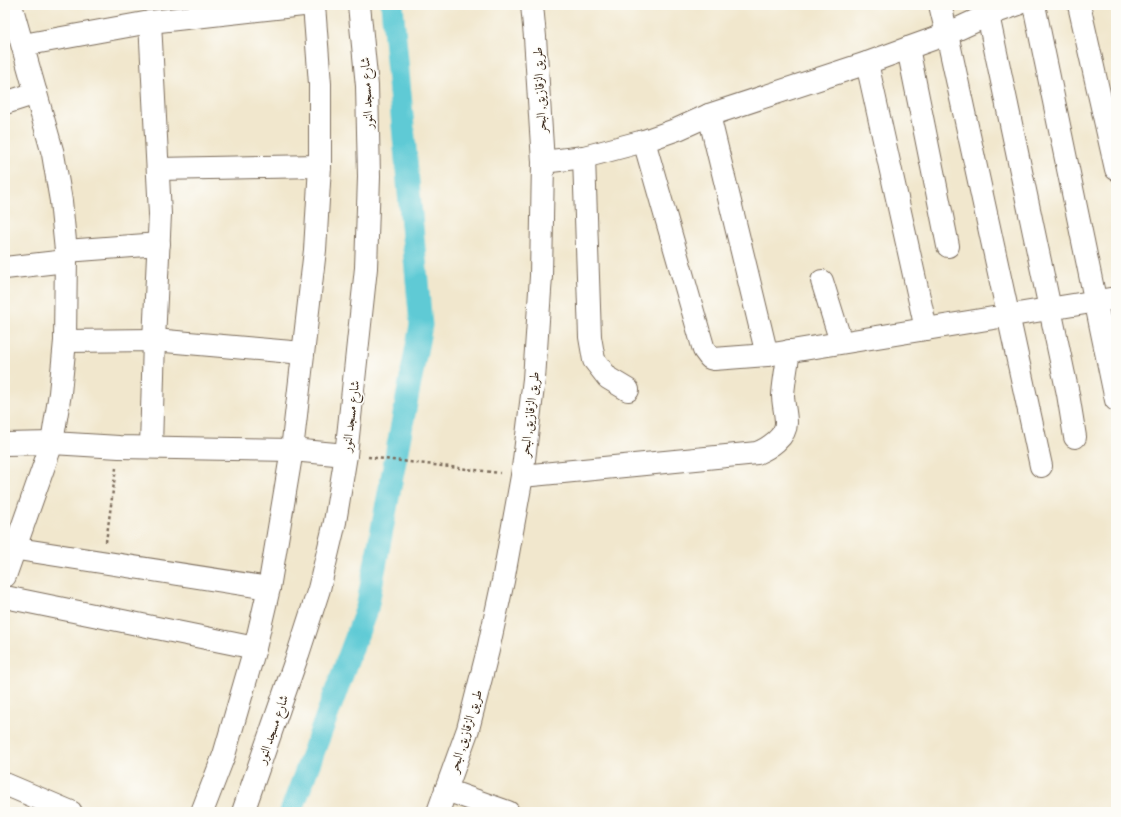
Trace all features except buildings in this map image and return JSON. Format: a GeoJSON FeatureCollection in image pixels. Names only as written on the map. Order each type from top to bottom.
{"type":"FeatureCollection","features":[{"type":"Feature","properties":{"kind":"street"},"geometry":{"type":"LineString","coordinates":[[5,576],[10,548],[52,443],[60,393],[65,340],[66,256],[61,201],[53,154],[11,5]]}},
{"type":"Feature","properties":{"kind":"street"},"geometry":{"type":"LineString","coordinates":[[23,45],[150,22],[303,5]]}},
{"type":"Feature","properties":{"kind":"street"},"geometry":{"type":"LineString","coordinates":[[202,812],[224,755],[255,648],[269,588],[292,450],[315,250],[320,166],[320,84],[314,5]]}},
{"type":"Feature","properties":{"kind":"street","name":"شارع مسجد النور"},"geometry":{"type":"LineString","coordinates":[[243,812],[319,589],[335,522],[346,455],[366,268],[369,176],[367,86],[359,5]]}},
{"type":"Feature","properties":{"kind":"street","name":"طريق الزقازيق, البحر"},"geometry":{"type":"LineString","coordinates":[[438,812],[468,729],[488,650],[503,581],[522,476],[534,379],[541,276],[543,162],[532,5]]}},
{"type":"Feature","properties":{"kind":"street"},"geometry":{"type":"LineString","coordinates":[[940,5],[948,34],[1041,466]]}},
{"type":"Feature","properties":{"kind":"street"},"geometry":{"type":"LineString","coordinates":[[543,162],[584,157],[644,141],[678,129],[709,115],[867,63],[948,34],[988,15],[1016,5]]}},
{"type":"Feature","properties":{"kind":"street"},"geometry":{"type":"LineString","coordinates":[[1034,5],[1106,300],[1116,400]]}},
{"type":"Feature","properties":{"kind":"street"},"geometry":{"type":"LineString","coordinates":[[1079,5],[1116,169]]}},
{"type":"Feature","properties":{"kind":"street"},"geometry":{"type":"LineString","coordinates":[[988,15],[1068,394],[1075,436]]}},
{"type":"Feature","properties":{"kind":"street"},"geometry":{"type":"LineString","coordinates":[[150,22],[160,214],[151,447]]}},
{"type":"Feature","properties":{"kind":"street"},"geometry":{"type":"LineString","coordinates":[[908,48],[948,246]]}},
{"type":"Feature","properties":{"kind":"street"},"geometry":{"type":"LineString","coordinates":[[867,63],[926,329]]}},
{"type":"Feature","properties":{"kind":"street"},"geometry":{"type":"LineString","coordinates":[[5,103],[36,93]]}},
{"type":"Feature","properties":{"kind":"street"},"geometry":{"type":"LineString","coordinates":[[709,115],[767,355]]}},
{"type":"Feature","properties":{"kind":"street"},"geometry":{"type":"LineString","coordinates":[[644,141],[704,350],[710,358],[718,360],[767,355],[1106,300]]}},
{"type":"Feature","properties":{"kind":"street"},"geometry":{"type":"LineString","coordinates":[[584,157],[590,337],[594,360],[608,378],[628,390]]}},
{"type":"Feature","properties":{"kind":"street"},"geometry":{"type":"LineString","coordinates":[[158,169],[320,166]]}},
{"type":"Feature","properties":{"kind":"street"},"geometry":{"type":"LineString","coordinates":[[5,268],[66,256],[159,244]]}},
{"type":"Feature","properties":{"kind":"street"},"geometry":{"type":"LineString","coordinates":[[822,281],[841,342]]}},
{"type":"Feature","properties":{"kind":"street"},"geometry":{"type":"LineString","coordinates":[[65,340],[154,340],[303,353]]}},
{"type":"Feature","properties":{"kind":"street"},"geometry":{"type":"LineString","coordinates":[[522,476],[757,453],[768,448],[777,441],[786,424],[783,400],[789,351]]}},
{"type":"Feature","properties":{"kind":"street"},"geometry":{"type":"LineString","coordinates":[[5,444],[52,443],[119,447],[292,450],[346,455]]}},
{"type":"Feature","properties":{"kind":"street"},"geometry":{"type":"LineString","coordinates":[[10,548],[269,588]]}},
{"type":"Feature","properties":{"kind":"street"},"geometry":{"type":"LineString","coordinates":[[5,597],[255,648]]}},
{"type":"Feature","properties":{"kind":"street"},"geometry":{"type":"LineString","coordinates":[[5,784],[71,812]]}},
{"type":"Feature","properties":{"kind":"street"},"geometry":{"type":"LineString","coordinates":[[446,790],[508,812]]}},
{"type":"Feature","properties":{"kind":"path"},"geometry":{"type":"LineString","coordinates":[[103,562],[119,447]]}},
{"type":"Feature","properties":{"kind":"path"},"geometry":{"type":"LineString","coordinates":[[346,455],[522,476]]}},
{"type":"Feature","properties":{"kind":"waterway"},"geometry":{"type":"LineString","coordinates":[[291,812],[367,608],[421,325],[392,5]]}}]}
